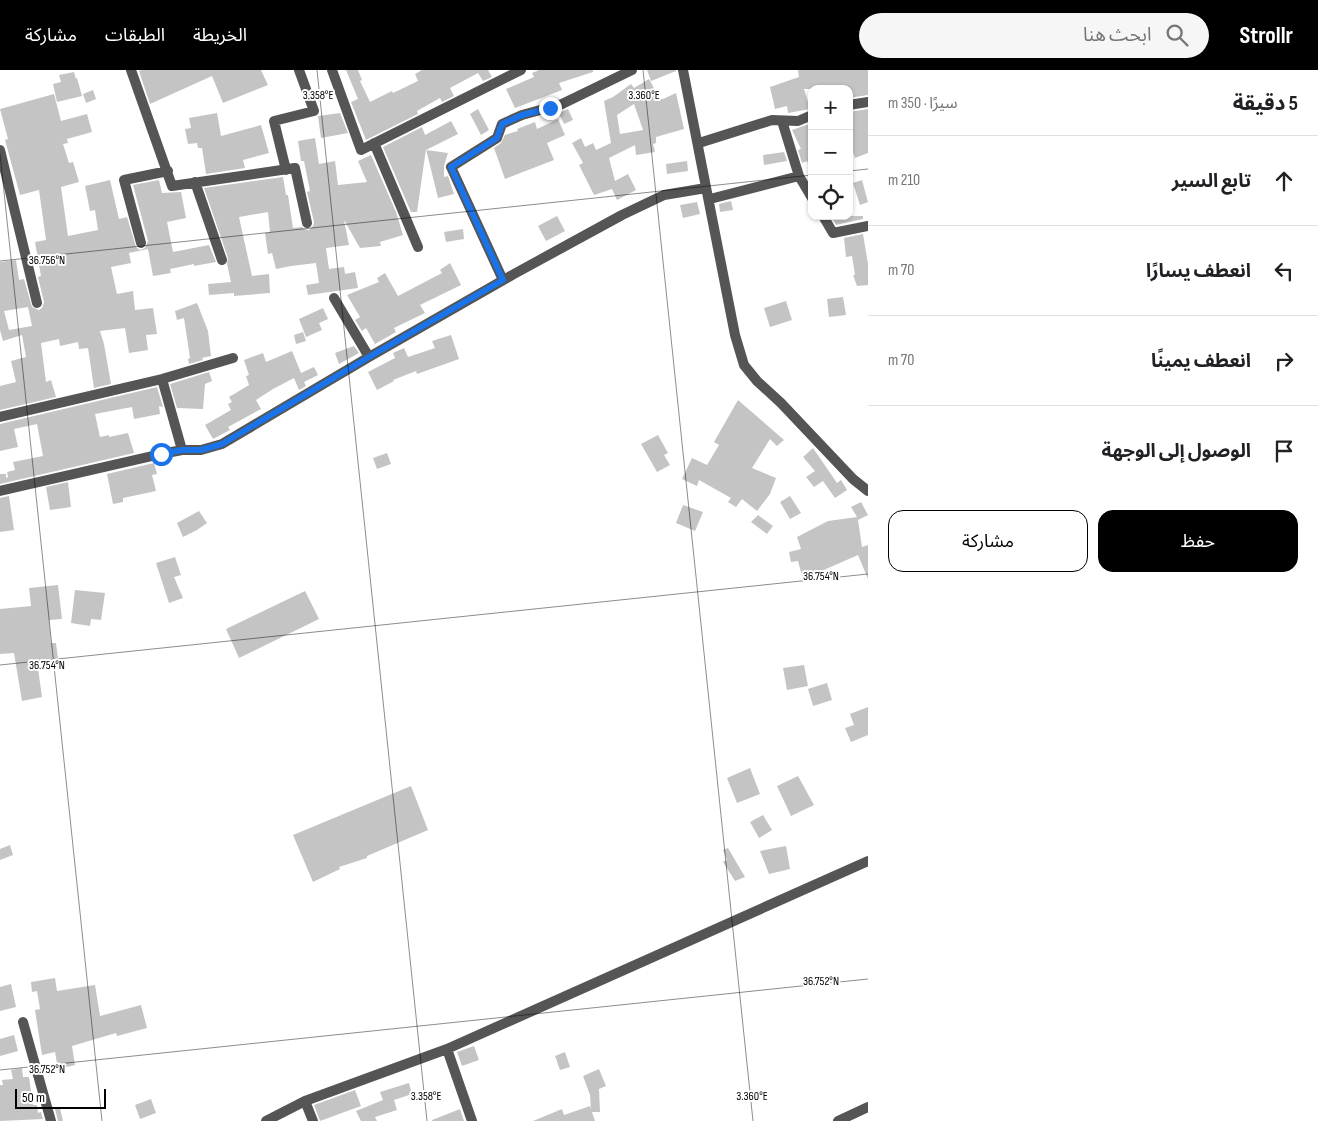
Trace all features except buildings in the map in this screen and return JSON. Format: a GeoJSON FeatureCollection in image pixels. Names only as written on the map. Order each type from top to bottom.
{"type":"FeatureCollection","features":[{"type":"Feature","properties":{"kind":"street"},"geometry":{"type":"LineString","coordinates":[[286,170],[274,120],[314,111],[299,70]]}},
{"type":"Feature","properties":{"kind":"street"},"geometry":{"type":"LineString","coordinates":[[332,70],[361,150],[520,70]]}},
{"type":"Feature","properties":{"kind":"street"},"geometry":{"type":"LineString","coordinates":[[503,280],[451,167],[497,138],[502,124],[522,115],[562,104],[632,70]]}},
{"type":"Feature","properties":{"kind":"street"},"geometry":{"type":"LineString","coordinates":[[683,70],[699,143],[706,188],[710,199],[735,335],[744,364],[757,381],[781,403],[853,479],[868,490]]}},
{"type":"Feature","properties":{"kind":"street"},"geometry":{"type":"LineString","coordinates":[[134,71],[172,186],[295,168],[308,223]]}},
{"type":"Feature","properties":{"kind":"street"},"geometry":{"type":"LineString","coordinates":[[853,104],[868,102]]}},
{"type":"Feature","properties":{"kind":"street"},"geometry":{"type":"LineString","coordinates":[[699,143],[772,120],[798,121],[808,117]]}},
{"type":"Feature","properties":{"kind":"street"},"geometry":{"type":"LineString","coordinates":[[782,121],[799,176],[808,191]]}},
{"type":"Feature","properties":{"kind":"street"},"geometry":{"type":"LineString","coordinates":[[374,143],[418,247]]}},
{"type":"Feature","properties":{"kind":"street"},"geometry":{"type":"LineString","coordinates":[[0,150],[37,303]]}},
{"type":"Feature","properties":{"kind":"street"},"geometry":{"type":"LineString","coordinates":[[141,242],[124,180],[168,171]]}},
{"type":"Feature","properties":{"kind":"street"},"geometry":{"type":"LineString","coordinates":[[710,199],[799,176]]}},
{"type":"Feature","properties":{"kind":"street"},"geometry":{"type":"LineString","coordinates":[[195,182],[222,260]]}},
{"type":"Feature","properties":{"kind":"street"},"geometry":{"type":"LineString","coordinates":[[0,491],[161,454],[182,450],[201,450],[222,444],[503,280],[622,216],[664,195],[706,188]]}},
{"type":"Feature","properties":{"kind":"street"},"geometry":{"type":"LineString","coordinates":[[825,220],[833,233],[868,226]]}},
{"type":"Feature","properties":{"kind":"street"},"geometry":{"type":"LineString","coordinates":[[334,298],[369,357]]}},
{"type":"Feature","properties":{"kind":"street"},"geometry":{"type":"LineString","coordinates":[[0,417],[162,380],[233,358]]}},
{"type":"Feature","properties":{"kind":"street"},"geometry":{"type":"LineString","coordinates":[[162,380],[182,450]]}},
{"type":"Feature","properties":{"kind":"street"},"geometry":{"type":"LineString","coordinates":[[266,1121],[306,1101],[447,1049],[868,861]]}},
{"type":"Feature","properties":{"kind":"street"},"geometry":{"type":"LineString","coordinates":[[23,1022],[51,1121]]}},
{"type":"Feature","properties":{"kind":"street"},"geometry":{"type":"LineString","coordinates":[[447,1049],[472,1121]]}},
{"type":"Feature","properties":{"kind":"street"},"geometry":{"type":"LineString","coordinates":[[306,1101],[313,1121]]}},
{"type":"Feature","properties":{"kind":"street"},"geometry":{"type":"LineString","coordinates":[[838,1121],[868,1107]]}},
{"type":"Feature","properties":{"kind":"route"},"geometry":{"type":"LineString","coordinates":[[161,454],[182,450],[201,450],[222,444],[503,280],[451,167],[497,138],[502,124],[522,115],[550,108]]}}]}
